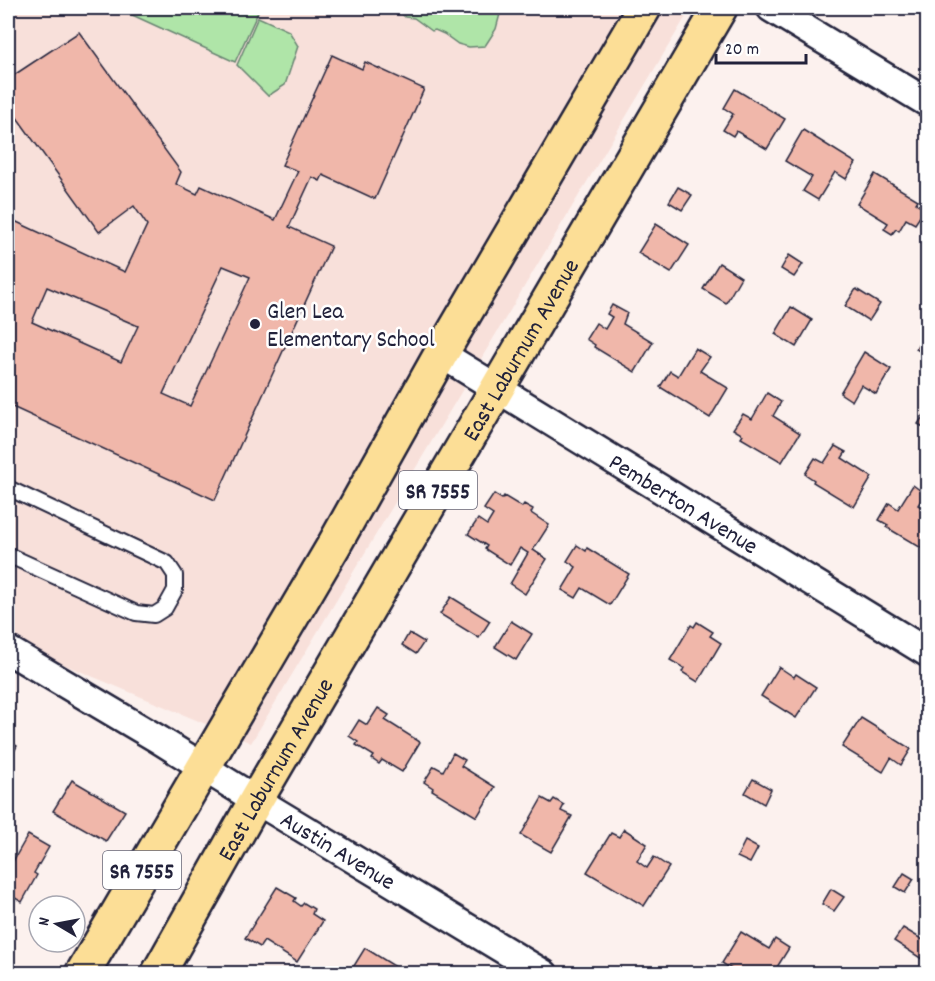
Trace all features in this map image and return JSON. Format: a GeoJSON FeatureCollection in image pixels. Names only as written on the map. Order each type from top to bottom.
{"type":"FeatureCollection","features":[{"type":"Feature","properties":{"kind":"main road","name":"SR 7555"},"geometry":{"type":"LineString","coordinates":[[82,974],[334,545],[441,354],[644,8]]}},
{"type":"Feature","properties":{"kind":"main road","name":"East Laburnum Avenue"},"geometry":{"type":"LineString","coordinates":[[158,974],[256,800],[720,8]]}},
{"type":"Feature","properties":{"kind":"street"},"geometry":{"type":"LineString","coordinates":[[771,8],[927,103]]}},
{"type":"Feature","properties":{"kind":"street","name":"Pemberton Avenue"},"geometry":{"type":"LineString","coordinates":[[441,354],[927,653]]}},
{"type":"Feature","properties":{"kind":"street","name":"Austin Avenue"},"geometry":{"type":"LineString","coordinates":[[8,650],[544,974]]}},
{"type":"Feature","properties":{"kind":"lane"},"geometry":{"type":"LineString","coordinates":[[8,488],[167,563],[175,575],[175,590],[165,608],[154,615],[136,614],[8,555]]}},
{"type":"Feature","properties":{"kind":"shaded area","name":"Glen Lea Elementary School"},"geometry":{"type":"Polygon","coordinates":[[[8,8],[691,8],[251,743],[8,641],[8,8]]]}},
{"type":"Feature","properties":{"kind":"green space"},"geometry":{"type":"Polygon","coordinates":[[[117,8],[260,8],[235,62],[117,8]]]}},
{"type":"Feature","properties":{"kind":"green space"},"geometry":{"type":"Polygon","coordinates":[[[396,8],[494,8],[500,14],[496,29],[485,46],[469,47],[458,44],[435,30],[432,31],[414,18],[405,17],[396,8]]]}},
{"type":"Feature","properties":{"kind":"green space"},"geometry":{"type":"Polygon","coordinates":[[[258,17],[289,31],[298,46],[285,85],[268,96],[237,65],[258,17]]]}},
{"type":"Feature","properties":{"kind":"building"},"geometry":{"type":"Polygon","coordinates":[[[79,32],[181,172],[176,184],[197,194],[201,186],[275,220],[298,171],[282,165],[332,55],[362,69],[365,62],[424,89],[375,199],[323,175],[320,181],[312,177],[289,227],[331,246],[215,500],[8,405],[8,218],[125,272],[147,225],[134,206],[99,232],[8,105],[8,79],[79,32]],[[223,266],[163,394],[190,406],[250,277],[223,266]],[[47,287],[32,322],[121,362],[138,326],[47,287]]]}},
{"type":"Feature","properties":{"kind":"building"},"geometry":{"type":"Polygon","coordinates":[[[735,89],[785,119],[767,149],[736,131],[733,136],[723,130],[733,114],[724,108],[735,89]]]}},
{"type":"Feature","properties":{"kind":"building"},"geometry":{"type":"Polygon","coordinates":[[[803,130],[856,163],[846,179],[835,172],[818,200],[803,191],[812,177],[785,161],[803,130]]]}},
{"type":"Feature","properties":{"kind":"building"},"geometry":{"type":"Polygon","coordinates":[[[875,174],[918,200],[916,203],[925,209],[915,224],[906,219],[899,231],[896,229],[892,234],[884,229],[888,223],[857,204],[875,174]]]}},
{"type":"Feature","properties":{"kind":"building"},"geometry":{"type":"Polygon","coordinates":[[[678,187],[692,195],[682,210],[669,202],[678,187]]]}},
{"type":"Feature","properties":{"kind":"building"},"geometry":{"type":"Polygon","coordinates":[[[656,224],[689,245],[671,273],[638,253],[656,224]]]}},
{"type":"Feature","properties":{"kind":"building"},"geometry":{"type":"Polygon","coordinates":[[[789,255],[803,264],[794,277],[781,269],[789,255]]]}},
{"type":"Feature","properties":{"kind":"building"},"geometry":{"type":"Polygon","coordinates":[[[719,263],[741,277],[726,303],[703,289],[719,263]]]}},
{"type":"Feature","properties":{"kind":"building"},"geometry":{"type":"Polygon","coordinates":[[[856,289],[880,304],[869,321],[845,306],[856,289]]]}},
{"type":"Feature","properties":{"kind":"building"},"geometry":{"type":"Polygon","coordinates":[[[612,305],[627,313],[623,324],[653,342],[635,372],[594,347],[595,345],[586,339],[596,323],[605,329],[612,317],[607,314],[612,305]]]}},
{"type":"Feature","properties":{"kind":"building"},"geometry":{"type":"Polygon","coordinates":[[[791,307],[812,320],[796,347],[775,334],[791,307]]]}},
{"type":"Feature","properties":{"kind":"building"},"geometry":{"type":"Polygon","coordinates":[[[928,330],[928,356],[916,349],[928,330]]]}},
{"type":"Feature","properties":{"kind":"building"},"geometry":{"type":"Polygon","coordinates":[[[695,348],[710,357],[700,371],[728,388],[710,418],[660,387],[670,371],[678,376],[695,348]]]}},
{"type":"Feature","properties":{"kind":"building"},"geometry":{"type":"Polygon","coordinates":[[[864,352],[891,369],[876,394],[861,385],[852,401],[840,393],[864,352]]]}},
{"type":"Feature","properties":{"kind":"building"},"geometry":{"type":"Polygon","coordinates":[[[767,393],[781,402],[773,416],[800,433],[782,462],[741,438],[743,435],[733,429],[743,414],[752,419],[767,393]]]}},
{"type":"Feature","properties":{"kind":"building"},"geometry":{"type":"Polygon","coordinates":[[[928,409],[928,430],[918,424],[928,409]]]}},
{"type":"Feature","properties":{"kind":"building"},"geometry":{"type":"Polygon","coordinates":[[[835,446],[846,452],[842,458],[872,477],[854,507],[813,482],[814,480],[805,474],[815,458],[824,463],[835,446]]]}},
{"type":"Feature","properties":{"kind":"building"},"geometry":{"type":"Polygon","coordinates":[[[913,485],[925,494],[918,505],[928,511],[928,552],[886,527],[888,525],[879,520],[889,503],[898,509],[913,485]]]}},
{"type":"Feature","properties":{"kind":"building"},"geometry":{"type":"Polygon","coordinates":[[[494,494],[502,499],[504,496],[522,507],[524,504],[533,509],[531,513],[549,525],[533,550],[547,559],[525,594],[510,584],[528,553],[520,548],[510,565],[485,549],[487,546],[468,534],[478,519],[487,525],[493,515],[484,509],[494,494]]]}},
{"type":"Feature","properties":{"kind":"building"},"geometry":{"type":"Polygon","coordinates":[[[577,545],[586,551],[587,548],[629,574],[610,605],[582,588],[576,598],[562,590],[576,567],[567,561],[577,545]]]}},
{"type":"Feature","properties":{"kind":"building"},"geometry":{"type":"Polygon","coordinates":[[[451,597],[490,621],[479,638],[440,614],[451,597]]]}},
{"type":"Feature","properties":{"kind":"building"},"geometry":{"type":"Polygon","coordinates":[[[511,621],[532,634],[516,660],[495,647],[511,621]]]}},
{"type":"Feature","properties":{"kind":"building"},"geometry":{"type":"Polygon","coordinates":[[[697,622],[713,632],[710,636],[721,643],[698,682],[682,672],[684,668],[670,660],[691,625],[694,627],[697,622]]]}},
{"type":"Feature","properties":{"kind":"building"},"geometry":{"type":"Polygon","coordinates":[[[409,633],[424,642],[416,654],[402,645],[409,633]]]}},
{"type":"Feature","properties":{"kind":"building"},"geometry":{"type":"Polygon","coordinates":[[[779,667],[794,677],[796,674],[816,687],[796,718],[761,696],[779,667]]]}},
{"type":"Feature","properties":{"kind":"building"},"geometry":{"type":"Polygon","coordinates":[[[378,708],[389,715],[385,720],[420,742],[402,772],[382,760],[379,764],[372,759],[374,756],[356,745],[358,742],[349,736],[359,720],[367,725],[378,708]]]}},
{"type":"Feature","properties":{"kind":"building"},"geometry":{"type":"Polygon","coordinates":[[[861,718],[911,749],[901,765],[891,758],[883,772],[842,747],[861,718]]]}},
{"type":"Feature","properties":{"kind":"building"},"geometry":{"type":"Polygon","coordinates":[[[8,740],[17,746],[8,763],[8,740]]]}},
{"type":"Feature","properties":{"kind":"building"},"geometry":{"type":"Polygon","coordinates":[[[453,753],[465,760],[461,766],[495,787],[477,817],[432,790],[433,788],[424,782],[434,766],[443,771],[453,753]]]}},
{"type":"Feature","properties":{"kind":"building"},"geometry":{"type":"Polygon","coordinates":[[[753,779],[771,789],[764,804],[745,793],[753,779]]]}},
{"type":"Feature","properties":{"kind":"building"},"geometry":{"type":"Polygon","coordinates":[[[72,780],[125,811],[106,841],[53,811],[72,780]]]}},
{"type":"Feature","properties":{"kind":"building"},"geometry":{"type":"Polygon","coordinates":[[[928,783],[928,800],[920,796],[928,783]]]}},
{"type":"Feature","properties":{"kind":"building"},"geometry":{"type":"Polygon","coordinates":[[[542,798],[551,803],[554,799],[564,805],[561,811],[572,816],[551,852],[521,835],[542,798]]]}},
{"type":"Feature","properties":{"kind":"building"},"geometry":{"type":"Polygon","coordinates":[[[624,829],[647,844],[637,861],[647,868],[654,857],[669,867],[644,906],[587,872],[611,833],[619,837],[624,829]]]}},
{"type":"Feature","properties":{"kind":"building"},"geometry":{"type":"Polygon","coordinates":[[[28,835],[49,847],[34,873],[37,875],[22,902],[8,894],[8,870],[28,835]]]}},
{"type":"Feature","properties":{"kind":"building"},"geometry":{"type":"Polygon","coordinates":[[[745,841],[758,848],[750,863],[737,857],[745,841]]]}},
{"type":"Feature","properties":{"kind":"building"},"geometry":{"type":"Polygon","coordinates":[[[904,873],[914,879],[905,893],[895,887],[904,873]]]}},
{"type":"Feature","properties":{"kind":"building"},"geometry":{"type":"Polygon","coordinates":[[[277,887],[296,898],[294,901],[301,906],[304,903],[314,909],[312,914],[323,921],[297,962],[264,941],[260,947],[245,938],[277,887]]]}},
{"type":"Feature","properties":{"kind":"building"},"geometry":{"type":"Polygon","coordinates":[[[831,889],[844,897],[834,911],[822,904],[831,889]]]}},
{"type":"Feature","properties":{"kind":"building"},"geometry":{"type":"Polygon","coordinates":[[[903,928],[928,943],[928,957],[925,961],[894,941],[903,928]]]}},
{"type":"Feature","properties":{"kind":"building"},"geometry":{"type":"Polygon","coordinates":[[[741,932],[769,949],[775,939],[789,948],[774,972],[776,974],[735,974],[736,972],[722,963],[741,932]]]}},
{"type":"Feature","properties":{"kind":"building"},"geometry":{"type":"Polygon","coordinates":[[[365,948],[404,972],[349,974],[365,948]]]}},
{"type":"Feature","properties":{"kind":"place","name":"Glen Lea Elementary School"},"geometry":{"type":"Point","coordinates":[255,324]}}]}
